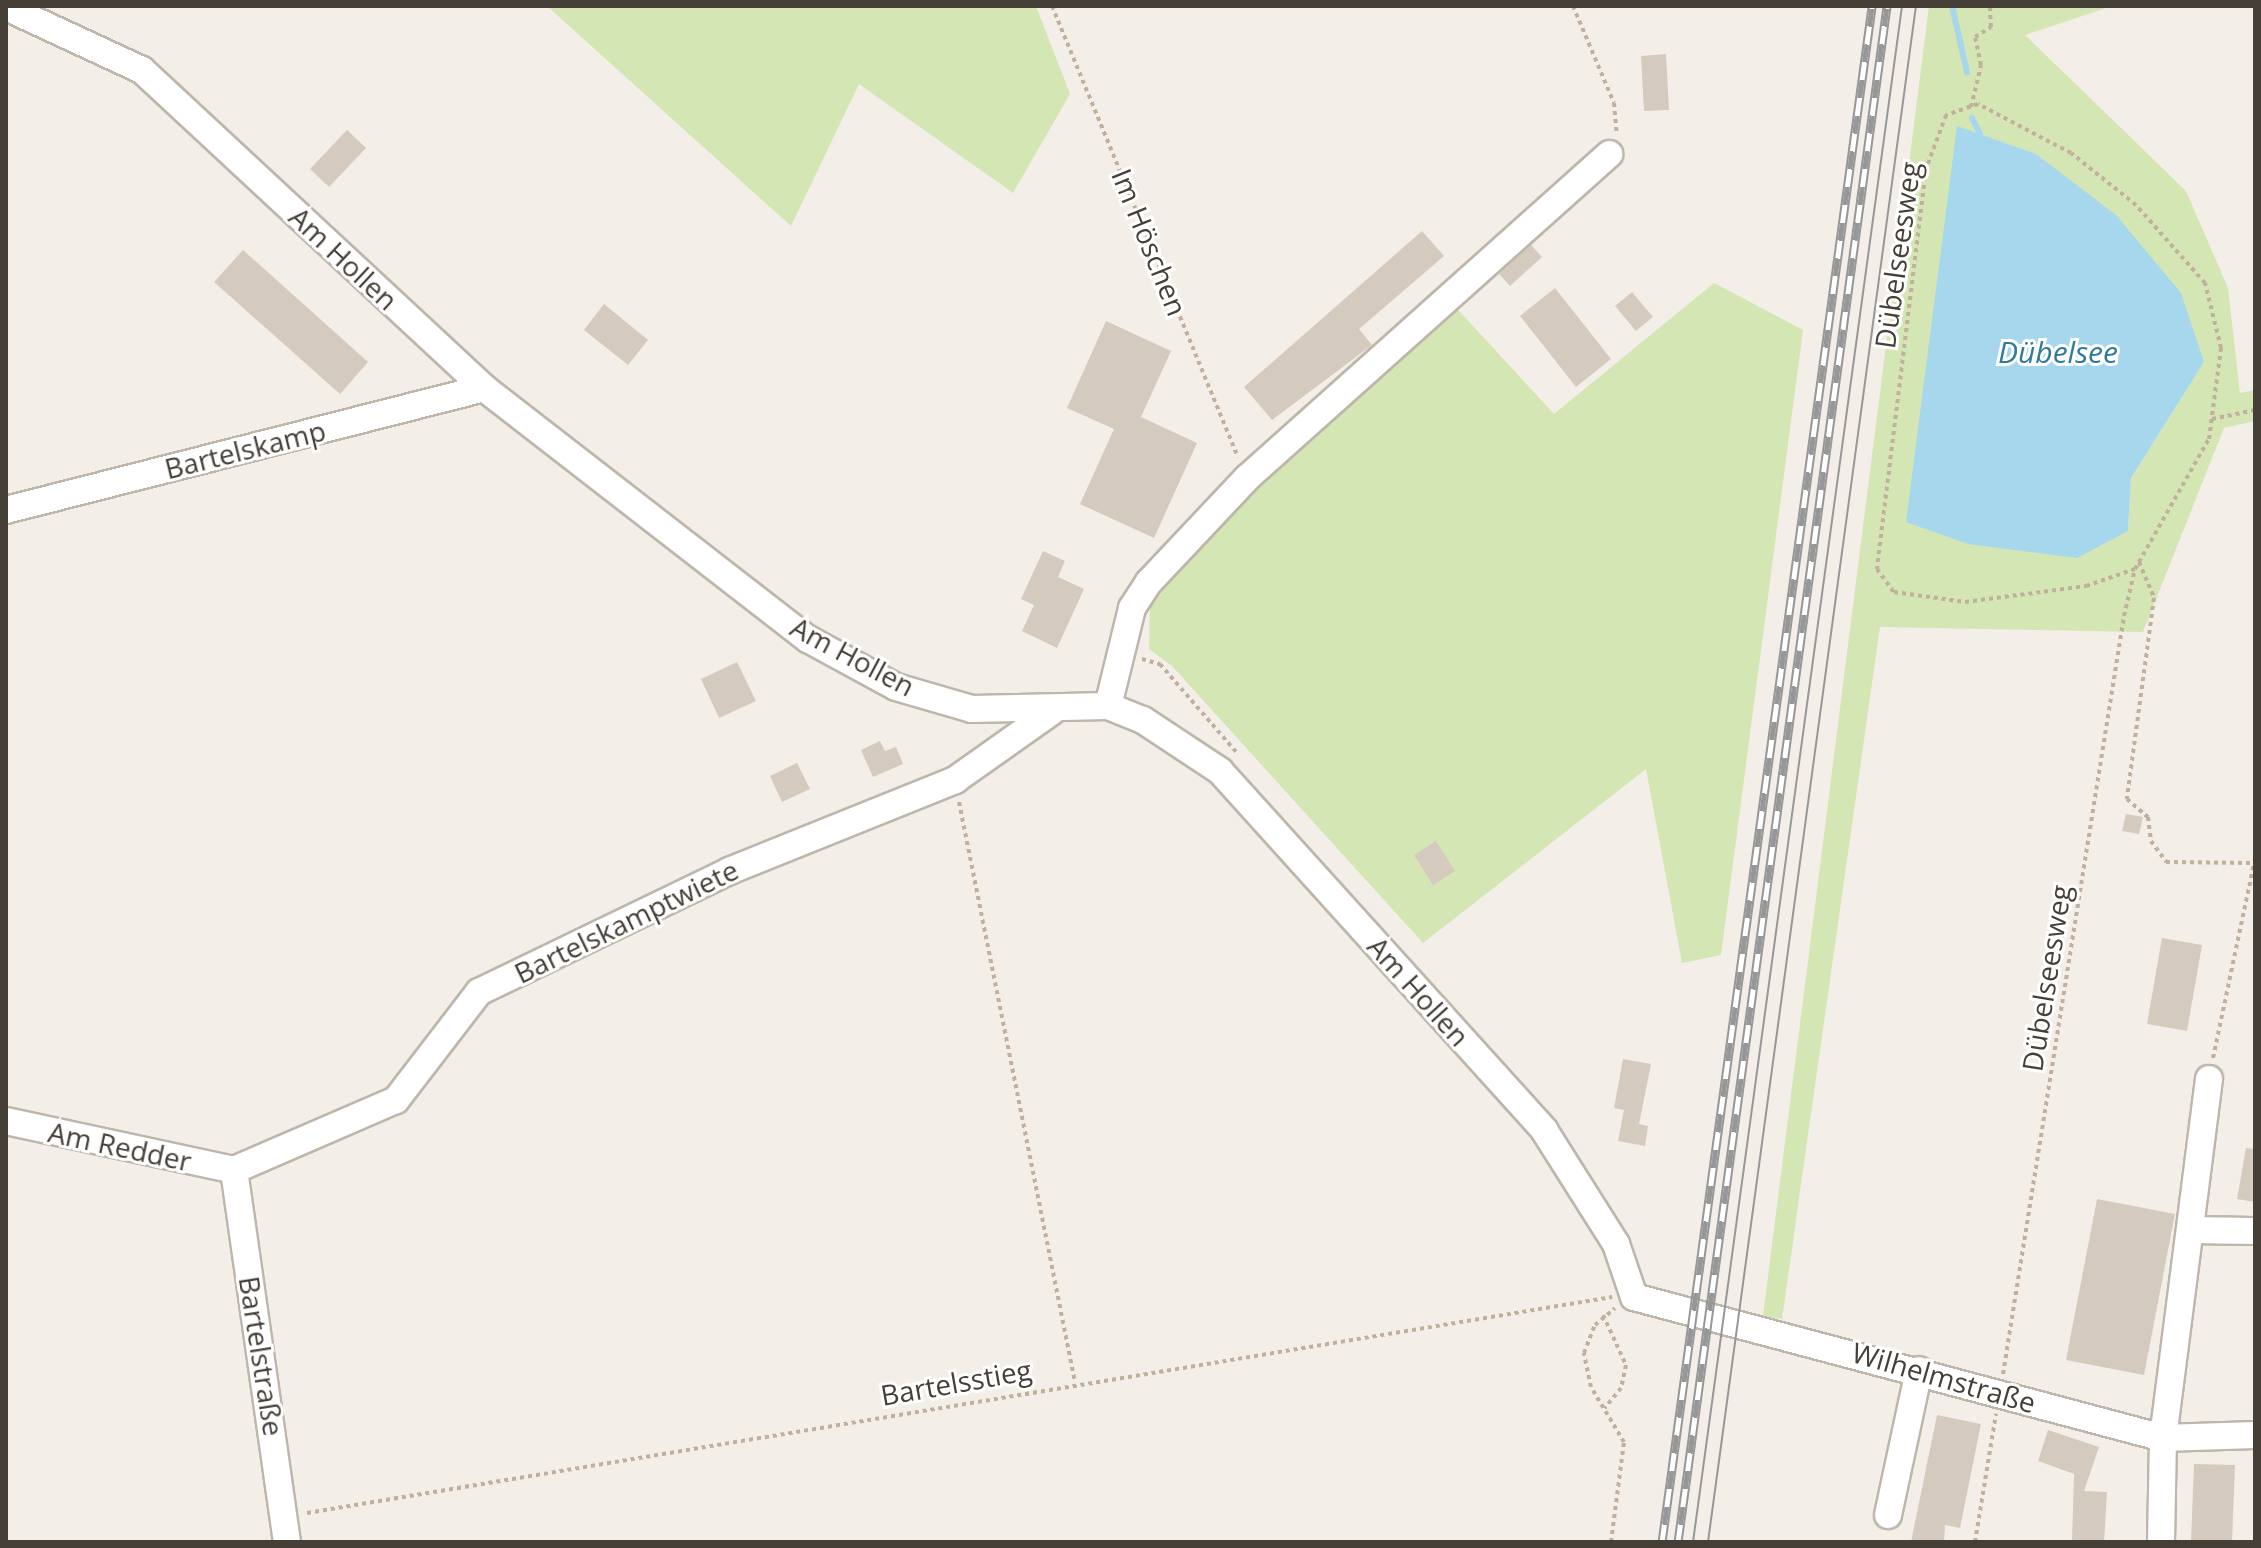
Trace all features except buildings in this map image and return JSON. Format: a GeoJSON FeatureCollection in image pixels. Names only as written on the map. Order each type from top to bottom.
{"type":"FeatureCollection","features":[{"type":"Feature","properties":{"kind":"street","name":"Am Hollen"},"geometry":{"type":"LineString","coordinates":[[6,7],[142,70],[484,388],[808,639],[896,687],[972,709],[1051,712],[1108,706],[1143,720],[1220,771],[1544,1130],[1616,1244],[1634,1297]]}},
{"type":"Feature","properties":{"kind":"street"},"geometry":{"type":"LineString","coordinates":[[1108,706],[1132,608],[1247,478],[1609,154]]}},
{"type":"Feature","properties":{"kind":"street","name":"Bartelskamp"},"geometry":{"type":"LineString","coordinates":[[6,510],[484,388]]}},
{"type":"Feature","properties":{"kind":"street","name":"Bartelskamptwiete"},"geometry":{"type":"LineString","coordinates":[[234,1170],[396,1100],[479,992],[729,871],[955,780],[1051,712]]}},
{"type":"Feature","properties":{"kind":"street"},"geometry":{"type":"LineString","coordinates":[[2161,1542],[2163,1438],[2209,1079]]}},
{"type":"Feature","properties":{"kind":"street","name":"Am Redder"},"geometry":{"type":"LineString","coordinates":[[6,1121],[234,1170]]}},
{"type":"Feature","properties":{"kind":"street","name":"Bartelstraße"},"geometry":{"type":"LineString","coordinates":[[234,1170],[287,1529]]}},
{"type":"Feature","properties":{"kind":"street"},"geometry":{"type":"LineString","coordinates":[[2190,1230],[2255,1231]]}},
{"type":"Feature","properties":{"kind":"street","name":"Wilhelmstraße"},"geometry":{"type":"LineString","coordinates":[[1634,1297],[1919,1370],[2163,1438],[2255,1435]]}},
{"type":"Feature","properties":{"kind":"street"},"geometry":{"type":"LineString","coordinates":[[1888,1515],[1919,1370]]}},
{"type":"Feature","properties":{"kind":"path","name":"Im Höschen"},"geometry":{"type":"LineString","coordinates":[[1052,6],[1247,478]]}},
{"type":"Feature","properties":{"kind":"path"},"geometry":{"type":"LineString","coordinates":[[1573,6],[1614,103],[1616,139],[1609,154]]}},
{"type":"Feature","properties":{"kind":"path"},"geometry":{"type":"LineString","coordinates":[[1971,107],[1981,65],[1975,37],[1991,27],[1990,6]]}},
{"type":"Feature","properties":{"kind":"path","name":"Dübelseesweg"},"geometry":{"type":"LineString","coordinates":[[1975,1542],[2135,569],[2209,439],[2221,348],[2205,283],[2136,205],[2071,153],[1971,107],[1946,115],[1926,169],[1877,569],[1894,592],[1965,602],[2086,586],[2135,569]]}},
{"type":"Feature","properties":{"kind":"path"},"geometry":{"type":"LineString","coordinates":[[2212,419],[2255,410]]}},
{"type":"Feature","properties":{"kind":"path"},"geometry":{"type":"LineString","coordinates":[[2139,562],[2154,598],[2127,799],[2148,817],[2151,841],[2166,862],[2254,862],[2209,1079]]}},
{"type":"Feature","properties":{"kind":"path"},"geometry":{"type":"LineString","coordinates":[[955,780],[1075,1382]]}},
{"type":"Feature","properties":{"kind":"path","name":"Bartelsstieg"},"geometry":{"type":"LineString","coordinates":[[287,1529],[1075,1382],[1586,1297],[1634,1297]]}},
{"type":"Feature","properties":{"kind":"path"},"geometry":{"type":"LineString","coordinates":[[1611,1542],[1624,1442],[1605,1408],[1584,1353],[1603,1315],[1634,1297]]}},
{"type":"Feature","properties":{"kind":"path"},"geometry":{"type":"LineString","coordinates":[[1603,1315],[1626,1365],[1605,1408]]}},
{"type":"Feature","properties":{"kind":"green space"},"geometry":{"type":"Polygon","coordinates":[[[547,6],[1036,6],[1070,94],[1013,193],[859,84],[791,226],[547,6]]]}},
{"type":"Feature","properties":{"kind":"green space"},"geometry":{"type":"Polygon","coordinates":[[[1929,6],[2112,6],[2025,35],[2186,191],[2228,288],[2240,393],[2255,390],[2255,421],[2224,428],[2143,632],[1880,627],[1782,1319],[1763,1316],[1929,6]],[[1957,127],[2128,531],[2131,478],[2204,362],[2036,154],[1957,127]]]}},
{"type":"Feature","properties":{"kind":"green space"},"geometry":{"type":"Polygon","coordinates":[[[1714,283],[1803,330],[1721,955],[1682,963],[1646,769],[1423,943],[1172,666],[1149,649],[1150,606],[1232,506],[1451,302],[1554,414],[1714,283]]]}},
{"type":"Feature","properties":{"kind":"water","name":"Dübelsee"},"geometry":{"type":"Polygon","coordinates":[[[1957,126],[2036,154],[2116,215],[2181,293],[2204,362],[2131,478],[2128,531],[2077,558],[1968,544],[1906,522],[1957,126]]]}},
{"type":"Feature","properties":{"kind":"waterway"},"geometry":{"type":"LineString","coordinates":[[1952,6],[1967,72]]}},
{"type":"Feature","properties":{"kind":"waterway"},"geometry":{"type":"LineString","coordinates":[[1972,118],[1980,134]]}},
{"type":"Feature","properties":{"kind":"tram line"},"geometry":{"type":"LineString","coordinates":[[1693,1542],[1902,6]]}},
{"type":"Feature","properties":{"kind":"tram line"},"geometry":{"type":"LineString","coordinates":[[1708,1542],[1916,6]]}},
{"type":"Feature","properties":{"kind":"railway"},"geometry":{"type":"LineString","coordinates":[[1662,1542],[1872,6]]}},
{"type":"Feature","properties":{"kind":"railway"},"geometry":{"type":"LineString","coordinates":[[1678,1542],[1887,6]]}}]}
